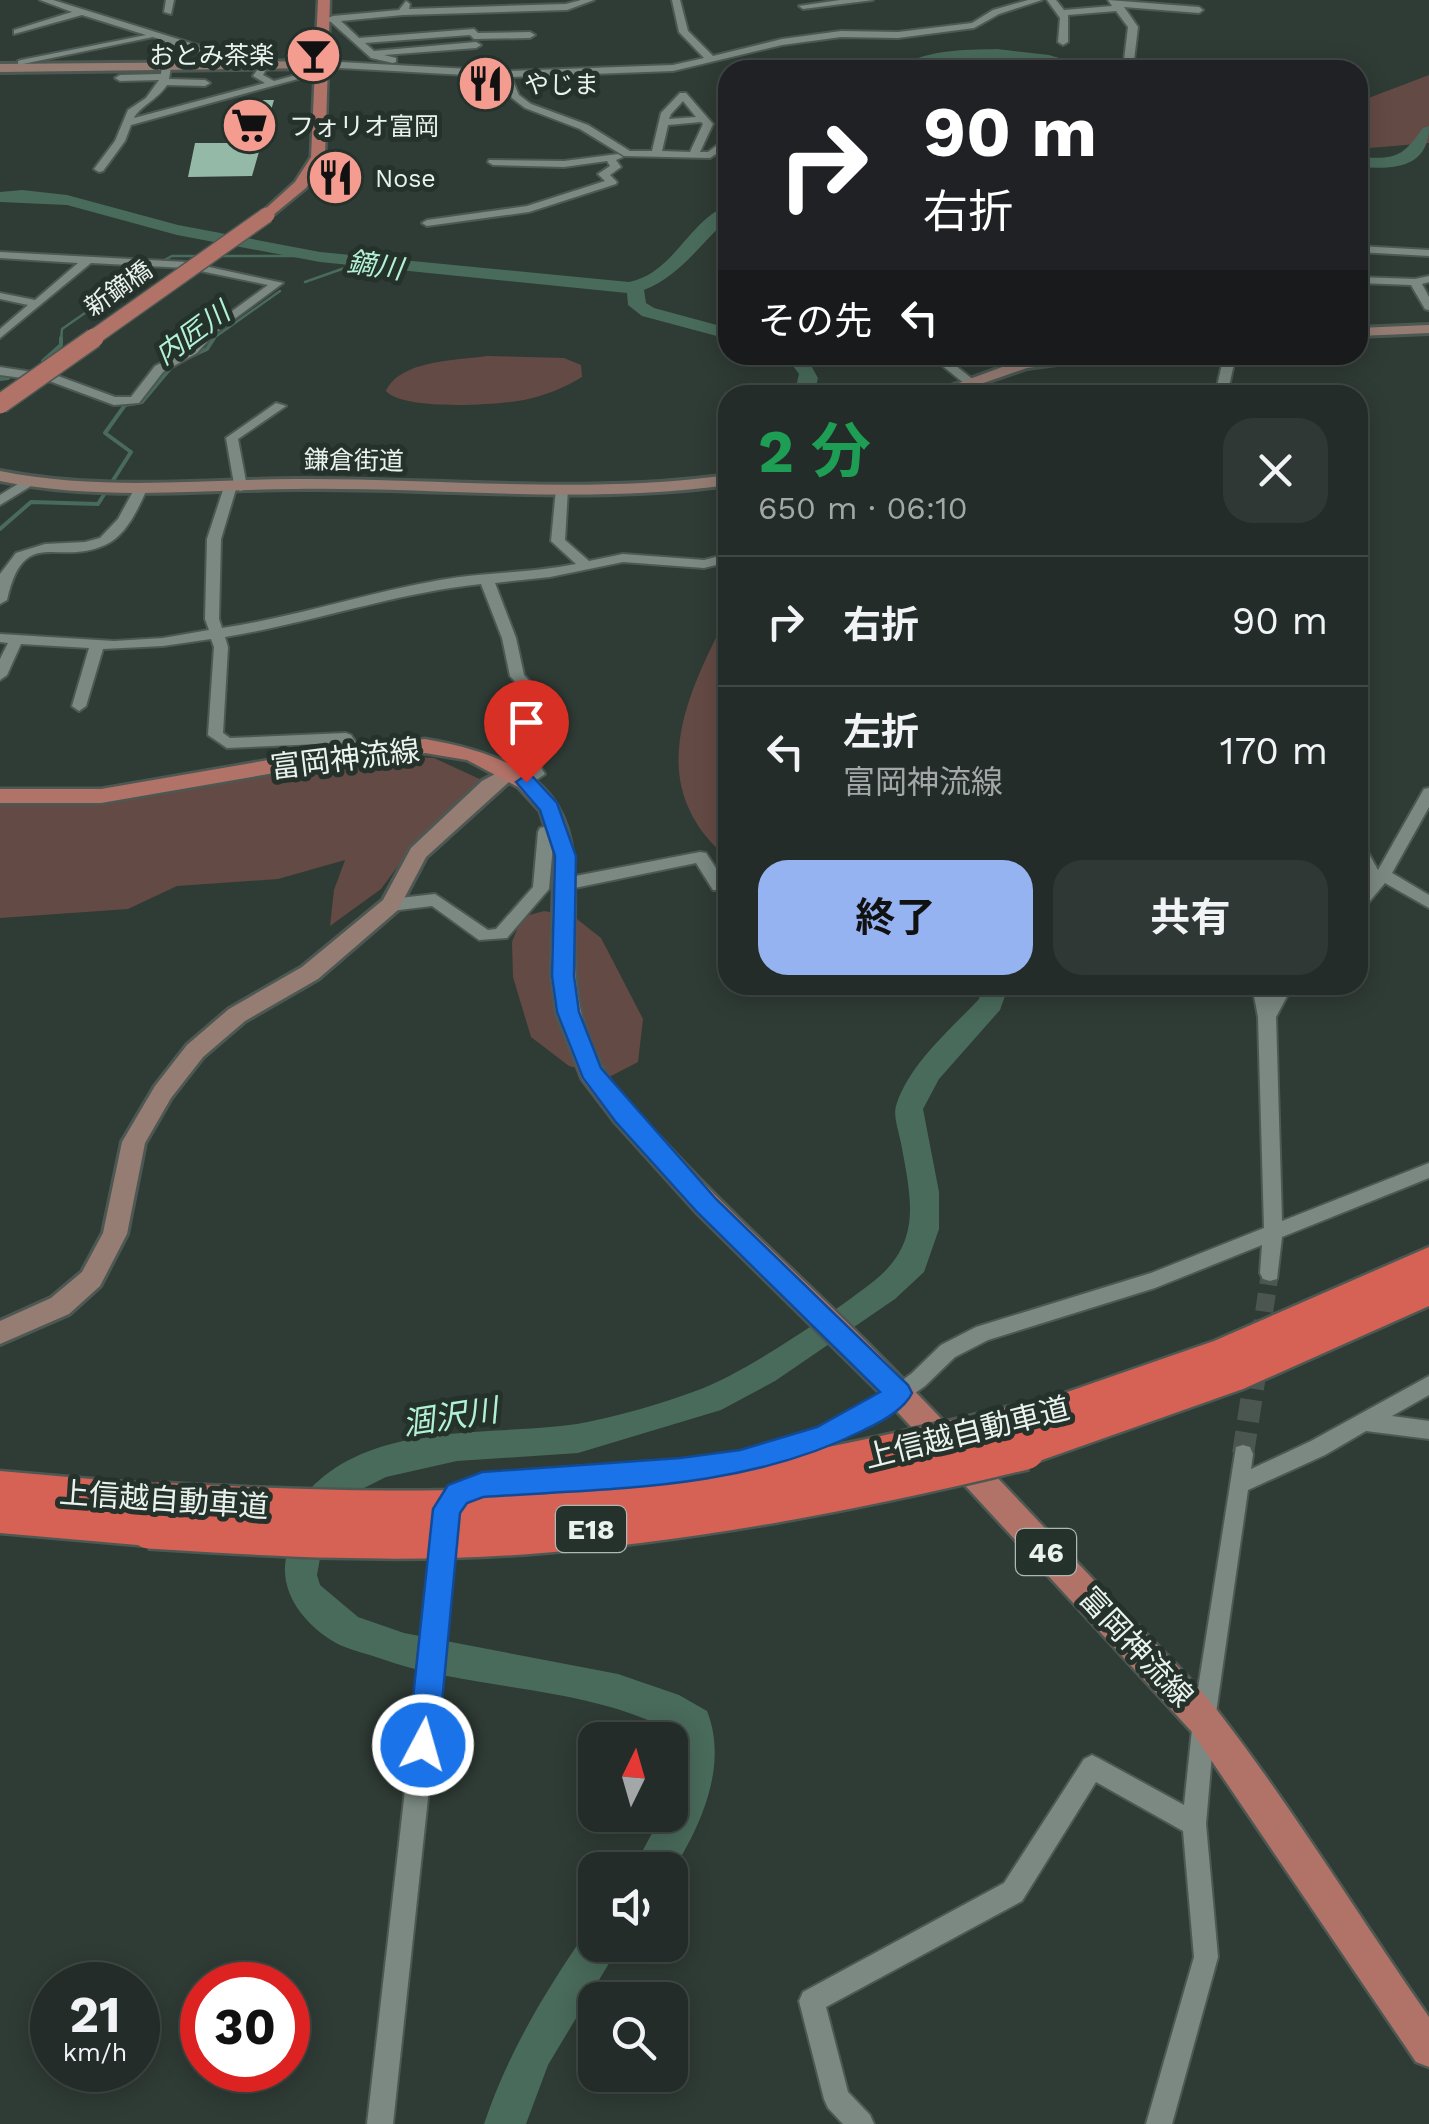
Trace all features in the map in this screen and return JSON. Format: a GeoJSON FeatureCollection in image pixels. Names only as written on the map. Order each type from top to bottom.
{"type":"FeatureCollection","features":[{"type":"Feature","properties":{"kind":"highway","name":"上信越自動車道"},"geometry":{"type":"LineString","coordinates":[[1021,1438],[1092,1402],[1238,1348],[1429,1261]]}},
{"type":"Feature","properties":{"kind":"highway","name":"上信越自動車道"},"geometry":{"type":"LineString","coordinates":[[0,1487],[154,1515],[347,1539],[559,1532],[792,1502],[1021,1438],[1184,1399],[1311,1346],[1429,1290]]}},
{"type":"Feature","properties":{"kind":"highway","name":"上信越自動車道"},"geometry":{"type":"LineString","coordinates":[[0,1516],[154,1515]]}},
{"type":"Feature","properties":{"kind":"main road","name":"新鏑橋"},"geometry":{"type":"LineString","coordinates":[[0,404],[266,215],[300,185],[318,157],[328,18],[324,0]]}},
{"type":"Feature","properties":{"kind":"main road","name":"富岡神流線"},"geometry":{"type":"LineString","coordinates":[[0,796],[101,796],[355,752],[425,746],[484,758],[518,777],[550,808],[559,828],[565,856],[563,976],[568,1012],[591,1072],[623,1114],[707,1206],[894,1388],[1204,1720],[1429,2049]]}},
{"type":"Feature","properties":{"kind":"street"},"geometry":{"type":"LineString","coordinates":[[44,0],[69,4],[82,12],[209,52],[271,57],[258,76],[270,82]]}},
{"type":"Feature","properties":{"kind":"street"},"geometry":{"type":"LineString","coordinates":[[168,12],[170,0]]}},
{"type":"Feature","properties":{"kind":"street"},"geometry":{"type":"LineString","coordinates":[[310,0],[324,0]]}},
{"type":"Feature","properties":{"kind":"street"},"geometry":{"type":"LineString","coordinates":[[403,12],[408,0]]}},
{"type":"Feature","properties":{"kind":"street"},"geometry":{"type":"LineString","coordinates":[[328,18],[471,5],[567,7],[590,0]]}},
{"type":"Feature","properties":{"kind":"street"},"geometry":{"type":"LineString","coordinates":[[676,0],[684,32],[711,58]]}},
{"type":"Feature","properties":{"kind":"street"},"geometry":{"type":"LineString","coordinates":[[798,31],[801,3],[868,0]]}},
{"type":"Feature","properties":{"kind":"street"},"geometry":{"type":"LineString","coordinates":[[120,78],[268,64],[505,74],[672,68],[798,31],[898,35],[974,25],[1038,0]]}},
{"type":"Feature","properties":{"kind":"street"},"geometry":{"type":"LineString","coordinates":[[1052,0],[1062,13],[1066,28],[1063,42]]}},
{"type":"Feature","properties":{"kind":"street"},"geometry":{"type":"LineString","coordinates":[[1062,13],[1116,4],[1198,10]]}},
{"type":"Feature","properties":{"kind":"street"},"geometry":{"type":"LineString","coordinates":[[1116,4],[1133,27],[1128,60]]}},
{"type":"Feature","properties":{"kind":"street"},"geometry":{"type":"LineString","coordinates":[[471,5],[480,72]]}},
{"type":"Feature","properties":{"kind":"street"},"geometry":{"type":"LineString","coordinates":[[17,32],[82,12]]}},
{"type":"Feature","properties":{"kind":"street"},"geometry":{"type":"LineString","coordinates":[[328,18],[370,54],[430,70]]}},
{"type":"Feature","properties":{"kind":"street"},"geometry":{"type":"LineString","coordinates":[[984,18],[999,25]]}},
{"type":"Feature","properties":{"kind":"street"},"geometry":{"type":"LineString","coordinates":[[22,63],[155,36]]}},
{"type":"Feature","properties":{"kind":"street"},"geometry":{"type":"LineString","coordinates":[[355,41],[530,36]]}},
{"type":"Feature","properties":{"kind":"street"},"geometry":{"type":"LineString","coordinates":[[370,54],[475,38]]}},
{"type":"Feature","properties":{"kind":"street"},"geometry":{"type":"LineString","coordinates":[[152,98],[166,75],[170,41]]}},
{"type":"Feature","properties":{"kind":"street"},"geometry":{"type":"LineString","coordinates":[[0,68],[166,75],[205,83]]}},
{"type":"Feature","properties":{"kind":"street"},"geometry":{"type":"LineString","coordinates":[[126,123],[247,94],[270,82],[322,68]]}},
{"type":"Feature","properties":{"kind":"street"},"geometry":{"type":"LineString","coordinates":[[505,74],[515,96],[528,106],[584,127],[628,154]]}},
{"type":"Feature","properties":{"kind":"street"},"geometry":{"type":"LineString","coordinates":[[656,154],[663,123],[683,95],[708,124],[693,155]]}},
{"type":"Feature","properties":{"kind":"street"},"geometry":{"type":"LineString","coordinates":[[98,169],[120,141],[134,107],[152,98],[185,100]]}},
{"type":"Feature","properties":{"kind":"street"},"geometry":{"type":"LineString","coordinates":[[160,115],[164,130]]}},
{"type":"Feature","properties":{"kind":"street"},"geometry":{"type":"LineString","coordinates":[[663,123],[703,119]]}},
{"type":"Feature","properties":{"kind":"street"},"geometry":{"type":"LineString","coordinates":[[493,162],[564,164],[611,160],[628,154],[713,154],[718,149]]}},
{"type":"Feature","properties":{"kind":"street"},"geometry":{"type":"LineString","coordinates":[[427,223],[529,209],[612,182],[604,174],[616,167],[611,160]]}},
{"type":"Feature","properties":{"kind":"street"},"geometry":{"type":"LineString","coordinates":[[1368,250],[1429,253]]}},
{"type":"Feature","properties":{"kind":"street"},"geometry":{"type":"LineString","coordinates":[[0,255],[217,269],[278,283],[210,332],[193,352],[159,369],[135,400],[114,400],[54,379],[0,371]]}},
{"type":"Feature","properties":{"kind":"street"},"geometry":{"type":"LineString","coordinates":[[0,335],[88,260]]}},
{"type":"Feature","properties":{"kind":"street"},"geometry":{"type":"LineString","coordinates":[[1368,280],[1416,282],[1429,278]]}},
{"type":"Feature","properties":{"kind":"street"},"geometry":{"type":"LineString","coordinates":[[1416,282],[1429,308]]}},
{"type":"Feature","properties":{"kind":"street"},"geometry":{"type":"LineString","coordinates":[[0,296],[35,303]]}},
{"type":"Feature","properties":{"kind":"street"},"geometry":{"type":"LineString","coordinates":[[1368,332],[1429,329]]}},
{"type":"Feature","properties":{"kind":"street"},"geometry":{"type":"LineString","coordinates":[[949,365],[969,380]]}},
{"type":"Feature","properties":{"kind":"street"},"geometry":{"type":"LineString","coordinates":[[957,385],[1021,365]]}},
{"type":"Feature","properties":{"kind":"street"},"geometry":{"type":"LineString","coordinates":[[280,406],[232,438],[236,487],[214,539],[212,618],[221,647],[216,735],[227,743],[346,738],[355,752]]}},
{"type":"Feature","properties":{"kind":"street","name":"鎌倉街道"},"geometry":{"type":"LineString","coordinates":[[0,476],[26,483],[141,490],[562,489],[718,482]]}},
{"type":"Feature","properties":{"kind":"street"},"geometry":{"type":"LineString","coordinates":[[0,502],[26,483]]}},
{"type":"Feature","properties":{"kind":"street"},"geometry":{"type":"LineString","coordinates":[[562,489],[558,542],[586,566]]}},
{"type":"Feature","properties":{"kind":"street"},"geometry":{"type":"LineString","coordinates":[[0,600],[5,575],[12,565],[41,548],[96,544],[107,538],[141,490]]}},
{"type":"Feature","properties":{"kind":"street"},"geometry":{"type":"LineString","coordinates":[[0,675],[8,639],[97,645],[218,635],[321,614],[406,590],[486,578],[550,573],[623,558],[704,564],[718,560]]}},
{"type":"Feature","properties":{"kind":"street"},"geometry":{"type":"LineString","coordinates":[[0,1333],[60,1306],[90,1280],[114,1234],[134,1142],[163,1092],[196,1052],[237,1016],[310,973],[390,905],[418,854],[489,786],[537,774],[520,746],[548,710],[517,676],[509,638],[486,578]]}},
{"type":"Feature","properties":{"kind":"street"},"geometry":{"type":"LineString","coordinates":[[79,706],[97,645]]}},
{"type":"Feature","properties":{"kind":"street"},"geometry":{"type":"LineString","coordinates":[[1429,793],[1371,873],[1429,902]]}},
{"type":"Feature","properties":{"kind":"street"},"geometry":{"type":"LineString","coordinates":[[390,905],[435,900],[485,936],[501,934],[542,889],[546,832],[559,828]]}},
{"type":"Feature","properties":{"kind":"street"},"geometry":{"type":"LineString","coordinates":[[565,884],[700,857],[718,886]]}},
{"type":"Feature","properties":{"kind":"street"},"geometry":{"type":"LineString","coordinates":[[1262,995],[1267,1017],[1274,1230],[1270,1273]]}},
{"type":"Feature","properties":{"kind":"street"},"geometry":{"type":"LineString","coordinates":[[1267,1017],[1279,995]]}},
{"type":"Feature","properties":{"kind":"street"},"geometry":{"type":"LineString","coordinates":[[380,2124],[447,1509],[458,1494],[482,1484],[680,1470],[740,1462],[796,1448],[870,1414],[894,1388],[984,1332],[1155,1280],[1429,1170]]}},
{"type":"Feature","properties":{"kind":"street"},"geometry":{"type":"LineString","coordinates":[[1240,1484],[1429,1385]]}},
{"type":"Feature","properties":{"kind":"street"},"geometry":{"type":"LineString","coordinates":[[1364,1422],[1429,1430]]}},
{"type":"Feature","properties":{"kind":"street"},"geometry":{"type":"LineString","coordinates":[[1159,2124],[1206,1957],[1194,1824],[1204,1720],[1243,1454]]}},
{"type":"Feature","properties":{"kind":"street"},"geometry":{"type":"LineString","coordinates":[[861,2124],[837,2099],[812,2000],[1013,1892],[1092,1767],[1194,1824]]}},
{"type":"Feature","properties":{"kind":"shaded area"},"geometry":{"type":"Polygon","coordinates":[[[1429,75],[1429,143],[1368,148],[1368,98],[1429,75]]]}},
{"type":"Feature","properties":{"kind":"shaded area"},"geometry":{"type":"Polygon","coordinates":[[[488,356],[564,358],[581,365],[582,377],[539,396],[493,404],[411,402],[386,391],[393,381],[417,367],[488,356]]]}},
{"type":"Feature","properties":{"kind":"shaded area"},"geometry":{"type":"Polygon","coordinates":[[[718,635],[718,848],[701,830],[686,801],[679,771],[686,709],[718,635]]]}},
{"type":"Feature","properties":{"kind":"shaded area"},"geometry":{"type":"Polygon","coordinates":[[[391,756],[434,758],[484,781],[412,847],[381,889],[330,926],[334,890],[345,860],[278,879],[177,886],[128,909],[0,918],[0,799],[149,794],[391,756]]]}},
{"type":"Feature","properties":{"kind":"shaded area"},"geometry":{"type":"Polygon","coordinates":[[[544,911],[573,916],[601,938],[643,1019],[638,1062],[611,1076],[569,1066],[531,1037],[513,977],[512,942],[522,917],[544,911]]]}},
{"type":"Feature","properties":{"kind":"building","name":"フォリオ富岡"},"geometry":{"type":"Polygon","coordinates":[[[262,100],[274,100],[252,176],[188,177],[195,143],[230,143],[237,109],[259,108],[262,100]]]}},
{"type":"Feature","properties":{"kind":"waterway","name":"鏑川"},"geometry":{"type":"LineString","coordinates":[[931,60],[971,54],[1053,60]]}},
{"type":"Feature","properties":{"kind":"waterway","name":"鏑川"},"geometry":{"type":"LineString","coordinates":[[1368,163],[1391,164],[1412,155],[1429,131]]}},
{"type":"Feature","properties":{"kind":"waterway","name":"鏑川"},"geometry":{"type":"LineString","coordinates":[[0,197],[45,196],[67,200],[177,230],[320,257],[635,287]]}},
{"type":"Feature","properties":{"kind":"waterway","name":"鏑川"},"geometry":{"type":"LineString","coordinates":[[635,287],[663,274],[718,219]]}},
{"type":"Feature","properties":{"kind":"waterway"},"geometry":{"type":"LineString","coordinates":[[61,340],[62,329],[151,267],[172,256],[201,256]]}},
{"type":"Feature","properties":{"kind":"waterway"},"geometry":{"type":"LineString","coordinates":[[217,256],[314,256]]}},
{"type":"Feature","properties":{"kind":"waterway","name":"内匠川"},"geometry":{"type":"LineString","coordinates":[[305,282],[356,264]]}},
{"type":"Feature","properties":{"kind":"waterway","name":"涸沢川"},"geometry":{"type":"LineString","coordinates":[[635,287],[637,305],[648,312],[718,331]]}},
{"type":"Feature","properties":{"kind":"waterway","name":"内匠川"},"geometry":{"type":"LineString","coordinates":[[211,340],[280,291]]}},
{"type":"Feature","properties":{"kind":"waterway","name":"内匠川"},"geometry":{"type":"LineString","coordinates":[[187,358],[207,349],[214,338]]}},
{"type":"Feature","properties":{"kind":"waterway"},"geometry":{"type":"LineString","coordinates":[[43,361],[61,345],[61,340]]}},
{"type":"Feature","properties":{"kind":"waterway","name":"内匠川"},"geometry":{"type":"LineString","coordinates":[[0,529],[31,502],[98,504],[131,452],[105,433],[125,405],[142,402],[173,365]]}},
{"type":"Feature","properties":{"kind":"waterway","name":"涸沢川"},"geometry":{"type":"LineString","coordinates":[[804,365],[809,385]]}},
{"type":"Feature","properties":{"kind":"waterway"},"geometry":{"type":"LineString","coordinates":[[0,379],[8,378]]}},
{"type":"Feature","properties":{"kind":"waterway","name":"涸沢川"},"geometry":{"type":"LineString","coordinates":[[662,1852],[694,1781],[694,1724],[666,1708],[618,1692],[404,1650],[347,1630],[307,1595],[300,1575],[312,1512],[342,1482],[381,1463],[457,1446],[578,1438],[710,1400],[764,1371],[884,1290],[913,1263],[924,1229],[924,1192],[909,1109],[929,1072],[991,1003],[993,995]]}},
{"type":"Feature","properties":{"kind":"waterway","name":"涸沢川"},"geometry":{"type":"LineString","coordinates":[[505,2124],[534,2051],[590,1962]]}},
{"type":"Feature","properties":{"kind":"tunnel"},"geometry":{"type":"LineString","coordinates":[[1256,1365],[1270,1273]]}},
{"type":"Feature","properties":{"kind":"tunnel"},"geometry":{"type":"LineString","coordinates":[[1243,1454],[1257,1362]]}},
{"type":"Feature","properties":{"kind":"place","name":"おとみ茶楽"},"geometry":{"type":"Point","coordinates":[313,55]}},
{"type":"Feature","properties":{"kind":"place","name":"やじま"},"geometry":{"type":"Point","coordinates":[485,84]}},
{"type":"Feature","properties":{"kind":"place","name":"フォリオ富岡"},"geometry":{"type":"Point","coordinates":[250,126]}},
{"type":"Feature","properties":{"kind":"place","name":"Nose"},"geometry":{"type":"Point","coordinates":[336,178]}},
{"type":"Feature","properties":{"kind":"route"},"geometry":{"type":"LineString","coordinates":[[423,1745],[447,1509],[458,1494],[482,1484],[740,1462],[827,1436],[870,1414],[898,1393],[707,1206],[623,1114],[591,1072],[568,1012],[563,976],[565,856],[559,828],[550,808],[526,782]]}}]}
